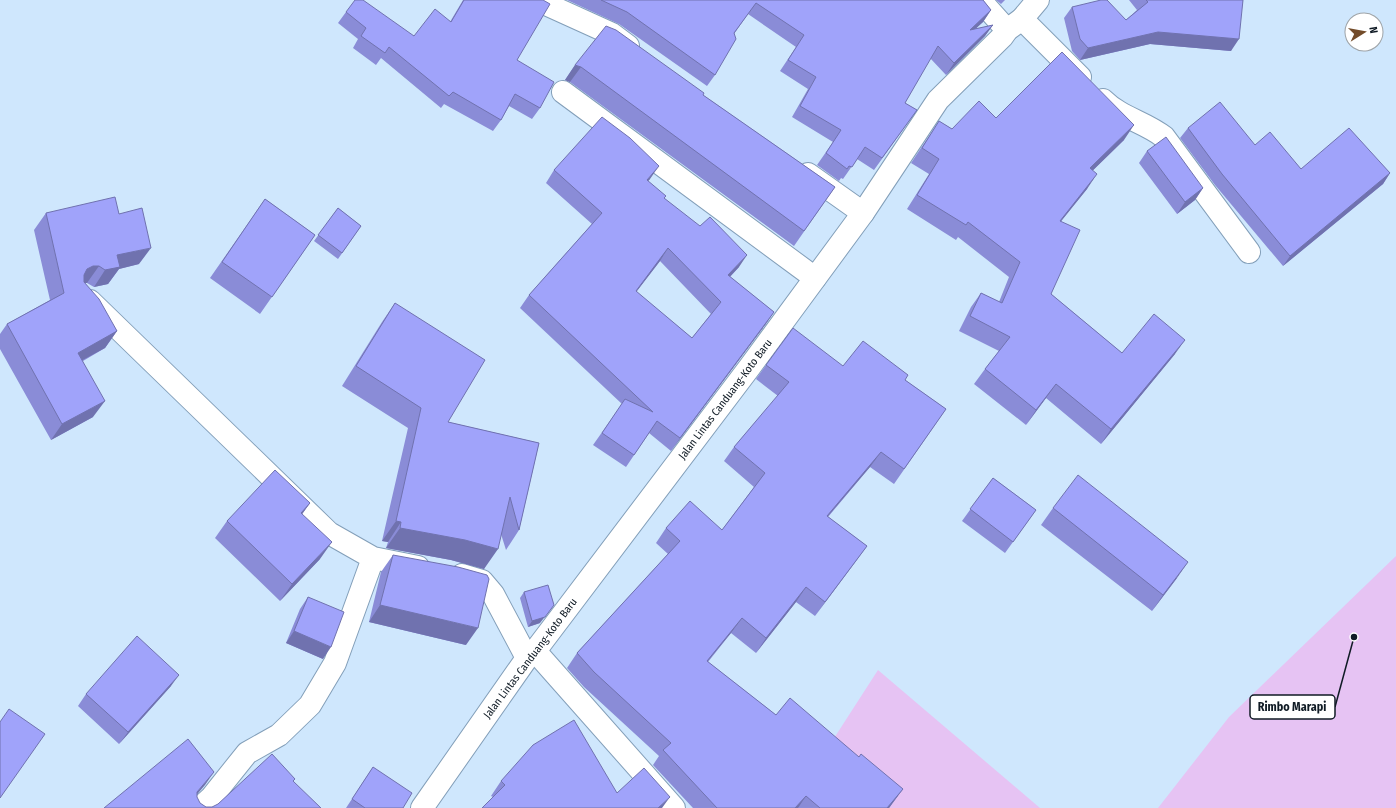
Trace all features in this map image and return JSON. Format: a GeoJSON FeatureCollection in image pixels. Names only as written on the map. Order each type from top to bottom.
{"type":"FeatureCollection","features":[{"type":"Feature","properties":{"kind":"street"},"geometry":{"type":"LineString","coordinates":[[537,0],[612,34],[644,57]]}},
{"type":"Feature","properties":{"kind":"street"},"geometry":{"type":"LineString","coordinates":[[980,0],[1014,24],[1118,114],[1154,129],[1164,137],[1249,252]]}},
{"type":"Feature","properties":{"kind":"street","name":"Jalan Lintas Canduang-Koto Baru"},"geometry":{"type":"LineString","coordinates":[[422,808],[531,655],[863,213],[938,100],[1038,0]]}},
{"type":"Feature","properties":{"kind":"street"},"geometry":{"type":"LineString","coordinates":[[563,92],[815,278]]}},
{"type":"Feature","properties":{"kind":"street"},"geometry":{"type":"LineString","coordinates":[[792,163],[863,213]]}},
{"type":"Feature","properties":{"kind":"street"},"geometry":{"type":"LineString","coordinates":[[84,295],[329,533],[373,558],[449,572],[482,581],[493,594],[531,655],[674,808]]}},
{"type":"Feature","properties":{"kind":"street"},"geometry":{"type":"LineString","coordinates":[[200,808],[211,798],[247,753],[279,735],[310,705],[335,663],[373,558]]}},
{"type":"Feature","properties":{"kind":"shaded area"},"geometry":{"type":"Polygon","coordinates":[[[1396,556],[1396,808],[1158,808],[1229,717],[1396,556]]]}},
{"type":"Feature","properties":{"kind":"shaded area"},"geometry":{"type":"Polygon","coordinates":[[[878,670],[1040,808],[789,808],[878,670]]]}},
{"type":"Feature","properties":{"kind":"building"},"geometry":{"type":"Polygon","coordinates":[[[355,0],[363,0],[414,36],[435,9],[451,22],[464,0],[543,0],[550,4],[517,60],[554,82],[540,108],[515,94],[501,120],[453,92],[449,96],[389,47],[385,53],[361,36],[366,28],[346,12],[355,0]]]}},
{"type":"Feature","properties":{"kind":"building"},"geometry":{"type":"Polygon","coordinates":[[[601,0],[983,0],[991,10],[970,30],[993,25],[954,63],[938,46],[905,103],[917,110],[882,158],[865,147],[852,167],[849,166],[847,169],[826,153],[841,130],[800,106],[816,77],[788,60],[804,35],[756,3],[734,33],[736,39],[715,75],[627,12],[601,0]]]}},
{"type":"Feature","properties":{"kind":"building"},"geometry":{"type":"Polygon","coordinates":[[[1107,0],[1126,20],[1148,2],[1146,0],[1243,0],[1239,39],[1158,32],[1088,48],[1080,39],[1072,7],[1107,0]]]}},
{"type":"Feature","properties":{"kind":"building"},"geometry":{"type":"Polygon","coordinates":[[[606,26],[616,30],[704,93],[703,95],[835,187],[804,231],[581,67],[575,65],[606,26]]]}},
{"type":"Feature","properties":{"kind":"building"},"geometry":{"type":"Polygon","coordinates":[[[1062,52],[1134,125],[1090,168],[1097,174],[1060,221],[1080,230],[1051,294],[1122,353],[1154,314],[1185,340],[1111,429],[1056,384],[1036,410],[985,369],[1010,337],[970,316],[981,293],[1002,303],[1020,262],[968,222],[966,225],[917,195],[939,159],[922,148],[939,121],[952,129],[979,101],[996,118],[1062,52]]]}},
{"type":"Feature","properties":{"kind":"building"},"geometry":{"type":"Polygon","coordinates":[[[1220,102],[1255,145],[1270,132],[1301,169],[1349,128],[1390,173],[1290,256],[1222,174],[1188,128],[1220,102]]]}},
{"type":"Feature","properties":{"kind":"building"},"geometry":{"type":"Polygon","coordinates":[[[602,117],[630,138],[659,166],[647,180],[666,196],[664,198],[700,226],[710,217],[747,255],[728,275],[774,312],[680,438],[657,421],[634,455],[602,433],[625,399],[653,412],[529,295],[602,213],[554,170],[602,117]],[[668,248],[636,291],[692,338],[721,302],[668,248]]]}},
{"type":"Feature","properties":{"kind":"building"},"geometry":{"type":"Polygon","coordinates":[[[1166,137],[1203,188],[1185,202],[1147,151],[1166,137]]]}},
{"type":"Feature","properties":{"kind":"building"},"geometry":{"type":"Polygon","coordinates":[[[115,197],[119,214],[142,208],[151,248],[117,255],[120,267],[105,270],[99,266],[93,266],[87,269],[84,275],[84,282],[99,299],[117,331],[78,353],[105,401],[62,424],[7,324],[64,293],[46,213],[115,197]]]}},
{"type":"Feature","properties":{"kind":"building"},"geometry":{"type":"Polygon","coordinates":[[[265,199],[315,235],[272,297],[222,262],[265,199]]]}},
{"type":"Feature","properties":{"kind":"building"},"geometry":{"type":"Polygon","coordinates":[[[338,208],[361,226],[342,253],[318,235],[338,208]]]}},
{"type":"Feature","properties":{"kind":"building"},"geometry":{"type":"Polygon","coordinates":[[[395,303],[485,360],[448,422],[539,443],[519,530],[510,497],[498,549],[465,540],[400,528],[401,522],[396,521],[421,408],[356,366],[395,303]]]}},
{"type":"Feature","properties":{"kind":"building"},"geometry":{"type":"Polygon","coordinates":[[[793,328],[843,366],[863,341],[908,375],[905,380],[946,409],[904,469],[881,452],[827,516],[867,546],[825,602],[806,587],[766,638],[742,618],[707,661],[776,715],[790,698],[859,757],[861,754],[903,789],[887,808],[820,808],[806,796],[795,808],[717,808],[663,750],[671,743],[594,672],[577,653],[680,541],[666,528],[690,501],[722,530],[765,473],[734,447],[789,382],[766,365],[793,328]]]}},
{"type":"Feature","properties":{"kind":"building"},"geometry":{"type":"Polygon","coordinates":[[[275,470],[310,503],[301,513],[332,542],[292,584],[227,521],[275,470]]]}},
{"type":"Feature","properties":{"kind":"building"},"geometry":{"type":"Polygon","coordinates":[[[1078,475],[1188,562],[1163,595],[1053,508],[1078,475]]]}},
{"type":"Feature","properties":{"kind":"building"},"geometry":{"type":"Polygon","coordinates":[[[993,478],[1036,510],[1013,542],[970,509],[993,478]]]}},
{"type":"Feature","properties":{"kind":"building"},"geometry":{"type":"Polygon","coordinates":[[[393,555],[458,567],[487,575],[489,579],[478,628],[380,605],[393,555]]]}},
{"type":"Feature","properties":{"kind":"building"},"geometry":{"type":"Polygon","coordinates":[[[548,585],[554,605],[545,617],[532,621],[524,592],[548,585]]]}},
{"type":"Feature","properties":{"kind":"building"},"geometry":{"type":"Polygon","coordinates":[[[308,597],[344,612],[331,647],[294,631],[308,597]]]}},
{"type":"Feature","properties":{"kind":"building"},"geometry":{"type":"Polygon","coordinates":[[[137,636],[179,675],[128,732],[86,694],[137,636]]]}},
{"type":"Feature","properties":{"kind":"building"},"geometry":{"type":"Polygon","coordinates":[[[9,709],[45,734],[0,798],[0,722],[9,709]]]}},
{"type":"Feature","properties":{"kind":"building"},"geometry":{"type":"Polygon","coordinates":[[[574,720],[617,793],[644,768],[670,797],[658,808],[482,808],[505,785],[501,781],[533,745],[574,720]]]}},
{"type":"Feature","properties":{"kind":"building"},"geometry":{"type":"Polygon","coordinates":[[[188,739],[214,772],[197,792],[197,797],[200,803],[206,807],[212,807],[218,804],[272,754],[295,779],[293,781],[321,808],[104,808],[188,739]]]}},
{"type":"Feature","properties":{"kind":"building"},"geometry":{"type":"Polygon","coordinates":[[[373,767],[412,793],[403,808],[365,808],[352,799],[373,767]]]}},
{"type":"Feature","properties":{"kind":"place","name":"Rimbo Marapi"},"geometry":{"type":"Point","coordinates":[1354,637]}}]}
